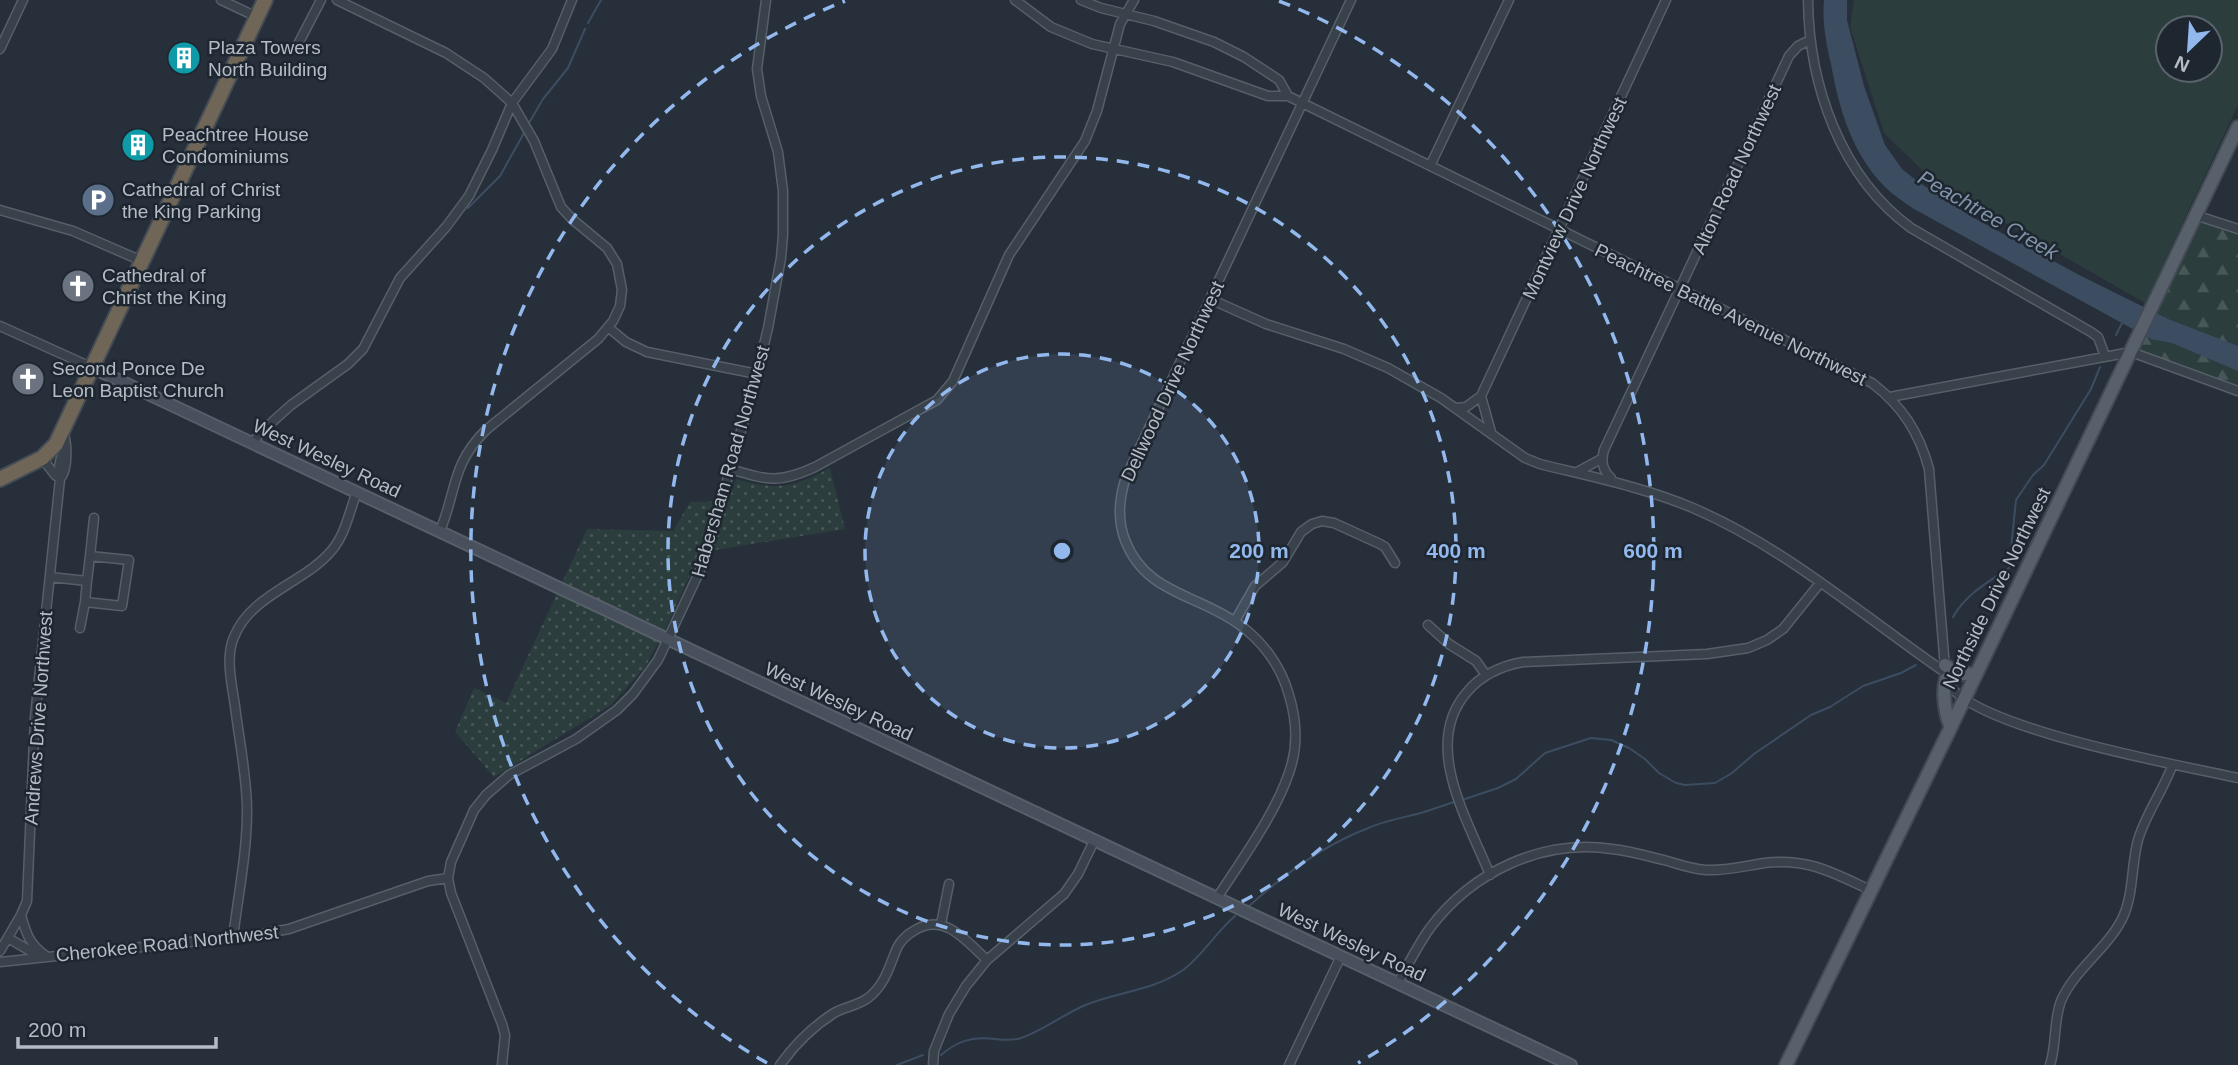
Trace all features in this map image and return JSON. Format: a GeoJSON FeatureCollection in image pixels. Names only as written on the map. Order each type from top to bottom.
{"type":"FeatureCollection","features":[{"type":"Feature","properties":{"kind":"highway"},"geometry":{"type":"LineString","coordinates":[[0,479],[42,458],[56,443],[265,0]]}},
{"type":"Feature","properties":{"kind":"main road","name":"Northside Drive Northwest"},"geometry":{"type":"LineString","coordinates":[[1786,1065],[2238,127]]}},
{"type":"Feature","properties":{"kind":"main road"},"geometry":{"type":"LineString","coordinates":[[1951,727],[1947,719],[1944,687],[1946,672],[1976,674]]}},
{"type":"Feature","properties":{"kind":"street"},"geometry":{"type":"LineString","coordinates":[[0,49],[23,0]]}},
{"type":"Feature","properties":{"kind":"street"},"geometry":{"type":"LineString","coordinates":[[221,0],[257,17]]}},
{"type":"Feature","properties":{"kind":"street"},"geometry":{"type":"LineString","coordinates":[[296,48],[321,0]]}},
{"type":"Feature","properties":{"kind":"street"},"geometry":{"type":"LineString","coordinates":[[337,0],[446,53],[506,95],[534,141],[561,207],[607,247],[621,277],[621,299],[609,328],[474,442],[458,470],[440,531]]}},
{"type":"Feature","properties":{"kind":"street"},"geometry":{"type":"LineString","coordinates":[[253,443],[260,433],[291,405],[348,364],[363,349],[400,278],[446,227],[469,195],[512,103],[552,49],[572,0]]}},
{"type":"Feature","properties":{"kind":"street","name":"Habersham Road Northwest"},"geometry":{"type":"LineString","coordinates":[[448,878],[464,827],[486,794],[509,775],[576,739],[617,710],[647,677],[704,562],[757,374],[768,328],[783,236],[783,191],[778,152],[757,80],[757,55],[766,0]]}},
{"type":"Feature","properties":{"kind":"street","name":"Peachtree Battle Avenue Northwest"},"geometry":{"type":"LineString","coordinates":[[1014,0],[1051,27],[1072,37],[1173,62],[1268,96],[1288,96],[1872,383],[1907,415],[1924,450],[1928,469],[1946,672]]}},
{"type":"Feature","properties":{"kind":"street","name":"Peachtree Battle Avenue Northwest"},"geometry":{"type":"LineString","coordinates":[[1081,0],[1195,34],[1229,49],[1279,80],[1288,96]]}},
{"type":"Feature","properties":{"kind":"street"},"geometry":{"type":"LineString","coordinates":[[730,469],[768,479],[794,477],[937,400],[953,381],[1013,246],[1085,141],[1097,111],[1120,24],[1134,0]]}},
{"type":"Feature","properties":{"kind":"street","name":"Dellwood Drive Northwest"},"geometry":{"type":"LineString","coordinates":[[1217,898],[1280,794],[1292,765],[1296,741],[1292,704],[1280,671],[1261,643],[1235,621],[1165,587],[1148,575],[1128,549],[1122,533],[1119,517],[1120,496],[1126,477],[1351,0]]}},
{"type":"Feature","properties":{"kind":"street"},"geometry":{"type":"LineString","coordinates":[[1430,166],[1509,0]]}},
{"type":"Feature","properties":{"kind":"street","name":"Montview Drive Northwest"},"geometry":{"type":"LineString","coordinates":[[1482,396],[1667,0]]}},
{"type":"Feature","properties":{"kind":"street"},"geometry":{"type":"LineString","coordinates":[[1808,0],[1810,40],[1819,89],[1836,135],[1859,174],[1898,218],[1911,228],[2091,331],[2098,337],[2105,356]]}},
{"type":"Feature","properties":{"kind":"street","name":"Alton Road Northwest"},"geometry":{"type":"LineString","coordinates":[[1601,459],[1789,56],[1798,46],[1810,40]]}},
{"type":"Feature","properties":{"kind":"street"},"geometry":{"type":"LineString","coordinates":[[0,210],[73,231],[142,261]]}},
{"type":"Feature","properties":{"kind":"street"},"geometry":{"type":"LineString","coordinates":[[2195,215],[2238,229]]}},
{"type":"Feature","properties":{"kind":"street"},"geometry":{"type":"LineString","coordinates":[[1210,299],[1266,324],[1370,360],[1425,388],[1525,458],[1669,498],[1721,521],[1770,548],[1946,672],[1950,688],[1964,699],[2025,725],[2098,748],[2238,778]]}},
{"type":"Feature","properties":{"kind":"street"},"geometry":{"type":"LineString","coordinates":[[0,326],[93,368]]}},
{"type":"Feature","properties":{"kind":"street"},"geometry":{"type":"LineString","coordinates":[[609,328],[626,342],[647,352],[757,374]]}},
{"type":"Feature","properties":{"kind":"street"},"geometry":{"type":"LineString","coordinates":[[1890,397],[2131,352],[2238,391]]}},
{"type":"Feature","properties":{"kind":"street","name":"West Wesley Road"},"geometry":{"type":"LineString","coordinates":[[93,368],[1571,1065]]}},
{"type":"Feature","properties":{"kind":"street"},"geometry":{"type":"LineString","coordinates":[[1456,408],[1466,407],[1482,396],[1493,435]]}},
{"type":"Feature","properties":{"kind":"street","name":"Andrews Drive Northwest"},"geometry":{"type":"LineString","coordinates":[[0,951],[27,901],[35,718],[60,479],[65,473],[66,424]]}},
{"type":"Feature","properties":{"kind":"street"},"geometry":{"type":"LineString","coordinates":[[42,458],[60,479]]}},
{"type":"Feature","properties":{"kind":"street"},"geometry":{"type":"LineString","coordinates":[[1577,472],[1601,459],[1603,467],[1614,481]]}},
{"type":"Feature","properties":{"kind":"street"},"geometry":{"type":"LineString","coordinates":[[233,938],[247,812],[232,683],[232,641],[240,626],[259,605],[332,551],[344,531],[357,492]]}},
{"type":"Feature","properties":{"kind":"street"},"geometry":{"type":"LineString","coordinates":[[80,628],[94,518]]}},
{"type":"Feature","properties":{"kind":"street"},"geometry":{"type":"LineString","coordinates":[[1235,621],[1255,586],[1283,562],[1301,533],[1312,524],[1322,521],[1334,523],[1380,544],[1395,563]]}},
{"type":"Feature","properties":{"kind":"street"},"geometry":{"type":"LineString","coordinates":[[85,602],[122,606],[128,560],[90,556]]}},
{"type":"Feature","properties":{"kind":"street"},"geometry":{"type":"LineString","coordinates":[[50,577],[87,581]]}},
{"type":"Feature","properties":{"kind":"street"},"geometry":{"type":"LineString","coordinates":[[1490,875],[1454,786],[1446,747],[1449,726],[1457,705],[1469,689],[1486,675],[1504,666],[1523,662],[1707,654],[1748,648],[1783,629],[1820,583]]}},
{"type":"Feature","properties":{"kind":"street"},"geometry":{"type":"LineString","coordinates":[[1428,625],[1448,644],[1476,661],[1486,675]]}},
{"type":"Feature","properties":{"kind":"street"},"geometry":{"type":"LineString","coordinates":[[2050,1065],[2057,1016],[2062,1001],[2073,981],[2105,944],[2123,917],[2129,900],[2138,838],[2172,766]]}},
{"type":"Feature","properties":{"kind":"street"},"geometry":{"type":"LineString","coordinates":[[933,1065],[934,1051],[956,1000],[987,960],[1064,894],[1078,874],[1094,841]]}},
{"type":"Feature","properties":{"kind":"street"},"geometry":{"type":"LineString","coordinates":[[1398,983],[1439,917],[1465,890],[1536,853],[1592,847],[1625,851],[1706,870],[1780,862],[1804,863],[1827,869],[1870,890]]}},
{"type":"Feature","properties":{"kind":"street"},"geometry":{"type":"LineString","coordinates":[[448,878],[451,893],[502,1024],[505,1035],[502,1065]]}},
{"type":"Feature","properties":{"kind":"street","name":"Cherokee Road Northwest"},"geometry":{"type":"LineString","coordinates":[[0,961],[233,938],[289,929],[428,881],[448,878]]}},
{"type":"Feature","properties":{"kind":"street"},"geometry":{"type":"LineString","coordinates":[[941,924],[949,884]]}},
{"type":"Feature","properties":{"kind":"street","name":"Cherokee Road Northwest"},"geometry":{"type":"LineString","coordinates":[[21,915],[28,940],[40,957]]}},
{"type":"Feature","properties":{"kind":"street"},"geometry":{"type":"LineString","coordinates":[[780,1065],[804,1036],[833,1014],[860,1003],[874,992],[886,977],[898,946],[909,934],[926,925],[941,924],[956,931],[987,960]]}},
{"type":"Feature","properties":{"kind":"street","name":"Cherokee Road Northwest"},"geometry":{"type":"LineString","coordinates":[[7,940],[40,957]]}},
{"type":"Feature","properties":{"kind":"street"},"geometry":{"type":"LineString","coordinates":[[1289,1065],[1341,956]]}},
{"type":"Feature","properties":{"kind":"green space"},"geometry":{"type":"Polygon","coordinates":[[[1854,0],[2238,0],[2238,105],[2145,303],[1934,182],[1884,133],[1850,27],[1854,0]]]}},
{"type":"Feature","properties":{"kind":"green space"},"geometry":{"type":"Polygon","coordinates":[[[2200,221],[2238,232],[2238,388],[2127,352],[2200,221]]]}},
{"type":"Feature","properties":{"kind":"green space"},"geometry":{"type":"Polygon","coordinates":[[[830,468],[845,529],[715,550],[698,557],[645,667],[611,705],[494,777],[455,732],[474,688],[506,703],[587,529],[673,531],[690,502],[729,501],[736,479],[763,485],[785,485],[805,480],[830,468]]]}},
{"type":"Feature","properties":{"kind":"water"},"geometry":{"type":"Polygon","coordinates":[[[1824,0],[1847,0],[1847,20],[1864,86],[1885,145],[1902,169],[1972,217],[2081,276],[2168,319],[2238,346],[2238,371],[2172,343],[2151,339],[1914,209],[1887,189],[1863,159],[1848,130],[1826,40],[1824,0]]]}},
{"type":"Feature","properties":{"kind":"waterway"},"geometry":{"type":"LineString","coordinates":[[588,23],[601,0]]}},
{"type":"Feature","properties":{"kind":"waterway"},"geometry":{"type":"LineString","coordinates":[[529,123],[543,99],[568,68],[585,29]]}},
{"type":"Feature","properties":{"kind":"waterway"},"geometry":{"type":"LineString","coordinates":[[468,208],[500,176],[524,133]]}},
{"type":"Feature","properties":{"kind":"waterway"},"geometry":{"type":"LineString","coordinates":[[2116,335],[2122,323]]}},
{"type":"Feature","properties":{"kind":"waterway"},"geometry":{"type":"LineString","coordinates":[[1953,617],[1971,595],[2009,568],[2016,500],[2033,475],[2044,465],[2091,389],[2100,367]]}},
{"type":"Feature","properties":{"kind":"waterway"},"geometry":{"type":"LineString","coordinates":[[1465,799],[1516,779],[1545,753],[1591,738],[1611,740],[1629,748],[1659,773],[1676,783],[1715,783],[1811,715],[1830,707],[1863,686],[1916,665]]}},
{"type":"Feature","properties":{"kind":"waterway"},"geometry":{"type":"LineString","coordinates":[[1248,907],[1289,873],[1334,844],[1377,824],[1454,802]]}},
{"type":"Feature","properties":{"kind":"waterway"},"geometry":{"type":"LineString","coordinates":[[941,1055],[953,1046],[972,1039],[1021,1038],[1083,1006],[1159,983],[1190,964],[1235,916]]}},
{"type":"Feature","properties":{"kind":"waterway"},"geometry":{"type":"LineString","coordinates":[[897,1065],[923,1055]]}},
{"type":"Feature","properties":{"kind":"place","name":"Plaza Towers North Building"},"geometry":{"type":"Point","coordinates":[184,58]}},
{"type":"Feature","properties":{"kind":"place","name":"Peachtree House Condominiums"},"geometry":{"type":"Point","coordinates":[138,145]}},
{"type":"Feature","properties":{"kind":"place","name":"Cathedral of Christ the King Parking"},"geometry":{"type":"Point","coordinates":[98,200]}},
{"type":"Feature","properties":{"kind":"place","name":"Cathedral of Christ the King"},"geometry":{"type":"Point","coordinates":[78,286]}},
{"type":"Feature","properties":{"kind":"place","name":"Second Ponce De Leon Baptist Church"},"geometry":{"type":"Point","coordinates":[28,379]}},
{"type":"Feature","properties":{"kind":"water label","name":"Peachtree Creek"},"geometry":{"type":"Point","coordinates":[1988,215]}}]}
